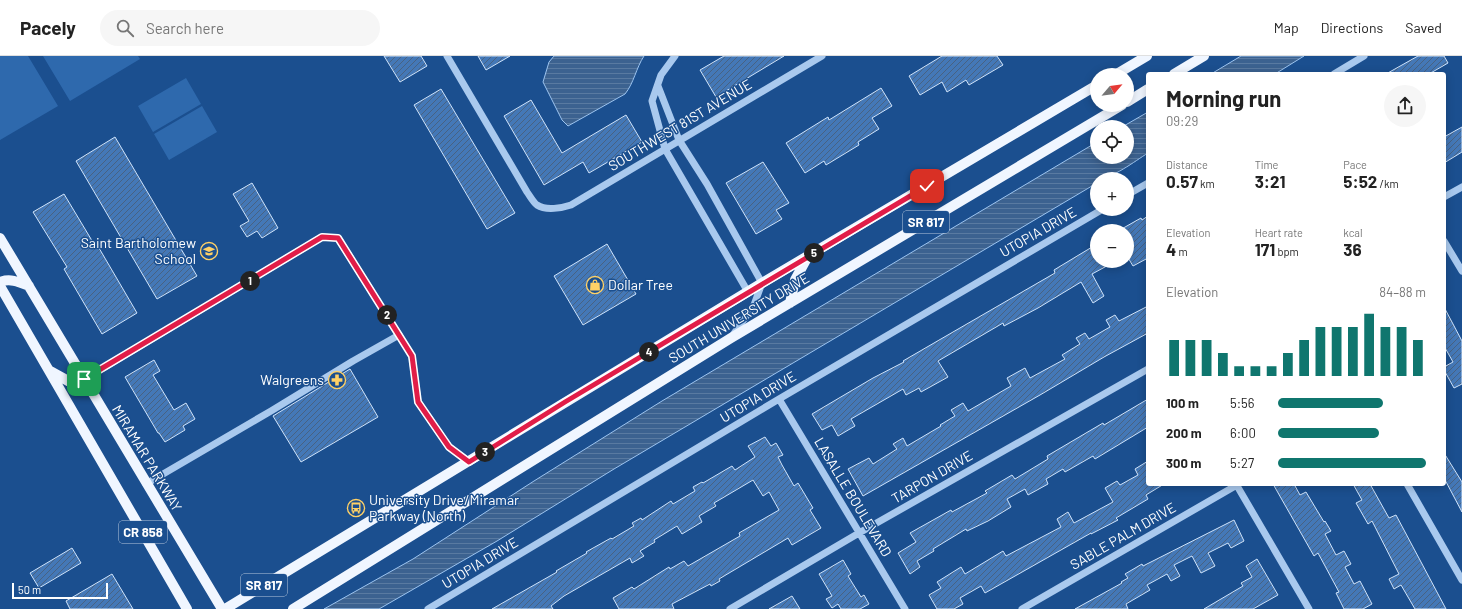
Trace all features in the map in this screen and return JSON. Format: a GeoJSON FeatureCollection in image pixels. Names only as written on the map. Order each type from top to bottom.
{"type":"FeatureCollection","features":[{"type":"Feature","properties":{"kind":"main road"},"geometry":{"type":"LineString","coordinates":[[1127,68],[1147,56]]}},
{"type":"Feature","properties":{"kind":"main road"},"geometry":{"type":"LineString","coordinates":[[1177,72],[1204,56]]}},
{"type":"Feature","properties":{"kind":"main road","name":"SOUTH UNIVERSITY DRIVE"},"geometry":{"type":"LineString","coordinates":[[225,609],[808,256],[1090,90]]}},
{"type":"Feature","properties":{"kind":"main road"},"geometry":{"type":"LineString","coordinates":[[1134,98],[1146,90]]}},
{"type":"Feature","properties":{"kind":"main road","name":"SOUTH UNIVERSITY DRIVE"},"geometry":{"type":"LineString","coordinates":[[293,609],[731,338],[1110,112]]}},
{"type":"Feature","properties":{"kind":"main road","name":"MIRAMAR PARKWAY"},"geometry":{"type":"LineString","coordinates":[[0,238],[222,609]]}},
{"type":"Feature","properties":{"kind":"main road"},"geometry":{"type":"LineString","coordinates":[[790,303],[796,280],[808,256]]}},
{"type":"Feature","properties":{"kind":"main road"},"geometry":{"type":"LineString","coordinates":[[0,282],[5,280],[15,280],[29,286]]}},
{"type":"Feature","properties":{"kind":"main road","name":"CR 858"},"geometry":{"type":"LineString","coordinates":[[0,286],[187,609]]}},
{"type":"Feature","properties":{"kind":"main road"},"geometry":{"type":"LineString","coordinates":[[49,370],[70,382],[78,382],[84,379]]}},
{"type":"Feature","properties":{"kind":"street","name":"SOUTHWEST 81ST AVENUE"},"geometry":{"type":"LineString","coordinates":[[446,56],[527,192],[537,205],[549,208],[562,208],[572,205],[822,56]]}},
{"type":"Feature","properties":{"kind":"street"},"geometry":{"type":"LineString","coordinates":[[675,56],[661,75],[652,101],[666,149],[748,292]]}},
{"type":"Feature","properties":{"kind":"street"},"geometry":{"type":"LineString","coordinates":[[1346,71],[1364,56]]}},
{"type":"Feature","properties":{"kind":"street"},"geometry":{"type":"LineString","coordinates":[[658,86],[679,140],[707,184],[762,284],[754,305],[731,338]]}},
{"type":"Feature","properties":{"kind":"street"},"geometry":{"type":"LineString","coordinates":[[1134,191],[1146,184]]}},
{"type":"Feature","properties":{"kind":"street"},"geometry":{"type":"LineString","coordinates":[[1446,196],[1462,187]]}},
{"type":"Feature","properties":{"kind":"street","name":"UTOPIA DRIVE"},"geometry":{"type":"LineString","coordinates":[[428,609],[779,399],[1091,216]]}},
{"type":"Feature","properties":{"kind":"street"},"geometry":{"type":"LineString","coordinates":[[84,379],[322,237],[338,238],[412,356],[418,402],[449,447],[469,462]]}},
{"type":"Feature","properties":{"kind":"street"},"geometry":{"type":"LineString","coordinates":[[1446,244],[1462,271]]}},
{"type":"Feature","properties":{"kind":"street"},"geometry":{"type":"LineString","coordinates":[[146,484],[399,335]]}},
{"type":"Feature","properties":{"kind":"street","name":"TARPON DRIVE"},"geometry":{"type":"LineString","coordinates":[[732,608],[859,533],[1146,370]]}},
{"type":"Feature","properties":{"kind":"street","name":"LASALLE BOULEVARD"},"geometry":{"type":"LineString","coordinates":[[779,399],[905,609]]}},
{"type":"Feature","properties":{"kind":"street","name":"SABLE PALM DRIVE"},"geometry":{"type":"LineString","coordinates":[[1022,609],[1235,486]]}},
{"type":"Feature","properties":{"kind":"street"},"geometry":{"type":"LineString","coordinates":[[1238,486],[1309,609]]}},
{"type":"Feature","properties":{"kind":"street"},"geometry":{"type":"LineString","coordinates":[[1408,486],[1462,580]]}},
{"type":"Feature","properties":{"kind":"shaded area"},"geometry":{"type":"Polygon","coordinates":[[[0,56],[28,56],[58,106],[0,140],[0,56]]]}},
{"type":"Feature","properties":{"kind":"shaded area"},"geometry":{"type":"Polygon","coordinates":[[[43,56],[138,56],[140,59],[70,101],[43,56]]]}},
{"type":"Feature","properties":{"kind":"shaded area"},"geometry":{"type":"Polygon","coordinates":[[[554,56],[644,56],[631,85],[625,94],[568,126],[562,120],[543,82],[549,62],[554,56]]]}},
{"type":"Feature","properties":{"kind":"shaded area"},"geometry":{"type":"Polygon","coordinates":[[[1241,56],[1304,56],[1278,72],[1214,72],[1241,56]]]}},
{"type":"Feature","properties":{"kind":"shaded area"},"geometry":{"type":"Polygon","coordinates":[[[186,78],[201,104],[153,132],[138,106],[186,78]]]}},
{"type":"Feature","properties":{"kind":"shaded area"},"geometry":{"type":"Polygon","coordinates":[[[202,106],[217,132],[169,160],[154,134],[202,106]]]}},
{"type":"Feature","properties":{"kind":"shaded area"},"geometry":{"type":"Polygon","coordinates":[[[1146,113],[1146,154],[1134,162],[1134,120],[1146,113]]]}},
{"type":"Feature","properties":{"kind":"shaded area"},"geometry":{"type":"Polygon","coordinates":[[[1090,146],[1090,164],[1131,164],[1117,172],[1090,172],[1090,187],[614,469],[497,541],[379,609],[324,609],[413,559],[662,401],[1090,146]]]}},
{"type":"Feature","properties":{"kind":"building"},"geometry":{"type":"Polygon","coordinates":[[[384,56],[421,56],[427,66],[400,82],[384,56]]]}},
{"type":"Feature","properties":{"kind":"building"},"geometry":{"type":"Polygon","coordinates":[[[478,56],[510,56],[486,70],[478,56]]]}},
{"type":"Feature","properties":{"kind":"building"},"geometry":{"type":"Polygon","coordinates":[[[724,56],[784,56],[716,97],[700,70],[724,56]]]}},
{"type":"Feature","properties":{"kind":"building"},"geometry":{"type":"Polygon","coordinates":[[[942,56],[997,56],[1003,65],[969,85],[966,80],[947,92],[942,82],[920,95],[909,76],[942,56]]]}},
{"type":"Feature","properties":{"kind":"building"},"geometry":{"type":"Polygon","coordinates":[[[1418,56],[1444,56],[1448,63],[1432,72],[1390,72],[1418,56]]]}},
{"type":"Feature","properties":{"kind":"building"},"geometry":{"type":"Polygon","coordinates":[[[881,88],[892,106],[872,118],[879,129],[858,142],[859,145],[826,165],[824,161],[805,173],[786,143],[828,117],[829,120],[881,88]]]}},
{"type":"Feature","properties":{"kind":"building"},"geometry":{"type":"Polygon","coordinates":[[[441,89],[515,213],[487,229],[414,105],[441,89]]]}},
{"type":"Feature","properties":{"kind":"building"},"geometry":{"type":"Polygon","coordinates":[[[531,100],[562,153],[626,115],[642,142],[589,173],[583,162],[544,185],[504,116],[531,100]]]}},
{"type":"Feature","properties":{"kind":"building"},"geometry":{"type":"Polygon","coordinates":[[[1462,127],[1462,152],[1446,162],[1446,136],[1462,127]]]}},
{"type":"Feature","properties":{"kind":"building"},"geometry":{"type":"Polygon","coordinates":[[[115,137],[197,276],[157,299],[76,161],[115,137]]]}},
{"type":"Feature","properties":{"kind":"building"},"geometry":{"type":"Polygon","coordinates":[[[763,162],[789,203],[776,210],[782,219],[756,234],[726,183],[763,162]]]}},
{"type":"Feature","properties":{"kind":"building"},"geometry":{"type":"Polygon","coordinates":[[[252,183],[278,228],[262,238],[257,231],[247,237],[240,226],[249,221],[233,194],[252,183]]]}},
{"type":"Feature","properties":{"kind":"building"},"geometry":{"type":"Polygon","coordinates":[[[64,194],[97,249],[99,248],[137,313],[102,334],[64,269],[67,267],[33,212],[64,194]]]}},
{"type":"Feature","properties":{"kind":"building"},"geometry":{"type":"Polygon","coordinates":[[[1146,217],[1146,259],[1134,265],[1134,224],[1130,224],[1141,218],[1142,220],[1146,217]]]}},
{"type":"Feature","properties":{"kind":"building","name":"Dollar Tree"},"geometry":{"type":"Polygon","coordinates":[[[607,244],[636,294],[583,325],[554,276],[607,244]]]}},
{"type":"Feature","properties":{"kind":"building"},"geometry":{"type":"Polygon","coordinates":[[[1090,248],[1090,268],[1103,268],[1092,274],[1104,296],[1093,303],[1081,282],[1038,308],[1004,326],[1003,323],[938,361],[948,377],[921,392],[919,388],[906,395],[903,389],[851,419],[855,426],[838,436],[832,425],[822,430],[812,414],[1055,273],[1054,270],[1090,248]]]}},
{"type":"Feature","properties":{"kind":"building"},"geometry":{"type":"Polygon","coordinates":[[[1146,307],[1146,334],[863,496],[848,469],[869,458],[873,464],[897,449],[893,444],[903,438],[907,446],[955,416],[951,410],[963,403],[968,411],[1011,386],[1007,378],[1025,368],[1030,378],[1065,359],[1062,355],[1080,344],[1076,338],[1085,333],[1089,339],[1110,327],[1106,320],[1115,315],[1119,321],[1146,307]]]}},
{"type":"Feature","properties":{"kind":"building"},"geometry":{"type":"Polygon","coordinates":[[[1446,311],[1462,341],[1462,384],[1454,388],[1446,374],[1446,366],[1453,362],[1446,350],[1446,311]]]}},
{"type":"Feature","properties":{"kind":"building"},"geometry":{"type":"Polygon","coordinates":[[[154,360],[160,371],[153,375],[174,410],[186,403],[195,419],[183,426],[185,430],[165,442],[158,433],[125,377],[154,360]]]}},
{"type":"Feature","properties":{"kind":"building","name":"Walgreens"},"geometry":{"type":"Polygon","coordinates":[[[350,369],[378,417],[301,462],[273,416],[350,369]]]}},
{"type":"Feature","properties":{"kind":"building"},"geometry":{"type":"Polygon","coordinates":[[[1146,400],[1146,428],[1095,459],[1093,456],[1065,472],[1063,469],[1046,479],[1048,484],[1028,495],[1025,489],[1007,499],[1011,507],[988,521],[967,531],[966,529],[933,549],[934,551],[917,561],[920,567],[910,574],[898,553],[916,542],[910,533],[951,510],[952,512],[987,493],[985,491],[1012,475],[1015,479],[1048,459],[1047,456],[1103,423],[1104,425],[1146,400]]]}},
{"type":"Feature","properties":{"kind":"building"},"geometry":{"type":"Polygon","coordinates":[[[765,437],[771,446],[776,443],[783,455],[778,457],[782,465],[794,486],[798,483],[813,508],[810,510],[821,528],[792,545],[788,538],[719,579],[720,581],[711,586],[710,584],[672,604],[674,609],[619,609],[613,598],[632,587],[634,589],[669,567],[670,569],[684,561],[688,566],[740,536],[739,533],[779,510],[769,492],[763,496],[753,480],[714,503],[716,506],[699,516],[702,522],[682,534],[677,526],[654,540],[655,542],[640,551],[644,556],[632,563],[630,558],[564,596],[551,606],[553,609],[492,609],[557,572],[556,571],[587,553],[586,552],[634,526],[632,523],[641,518],[642,520],[671,501],[673,504],[695,491],[693,487],[702,482],[703,483],[732,466],[735,470],[755,457],[748,446],[765,437]]]}},
{"type":"Feature","properties":{"kind":"building"},"geometry":{"type":"Polygon","coordinates":[[[1446,456],[1462,482],[1462,512],[1446,482],[1446,456]]]}},
{"type":"Feature","properties":{"kind":"building"},"geometry":{"type":"Polygon","coordinates":[[[1146,462],[1146,486],[1161,486],[1146,495],[1148,499],[1116,518],[1118,520],[1091,533],[985,593],[981,586],[960,598],[963,604],[954,609],[937,609],[929,595],[941,588],[937,582],[961,567],[965,574],[1003,551],[1006,556],[1061,527],[1057,519],[1068,512],[1074,523],[1113,502],[1105,488],[1117,481],[1120,485],[1138,475],[1135,469],[1146,462]]]}},
{"type":"Feature","properties":{"kind":"building"},"geometry":{"type":"Polygon","coordinates":[[[1274,486],[1295,486],[1300,495],[1306,492],[1331,531],[1325,534],[1336,555],[1344,551],[1351,564],[1345,567],[1354,584],[1360,581],[1372,604],[1363,609],[1344,609],[1336,593],[1339,592],[1318,553],[1314,556],[1274,486]]]}},
{"type":"Feature","properties":{"kind":"building"},"geometry":{"type":"Polygon","coordinates":[[[1354,486],[1371,486],[1389,518],[1396,515],[1446,609],[1415,609],[1401,585],[1394,589],[1389,579],[1399,574],[1372,521],[1368,524],[1356,503],[1362,500],[1354,486]]]}},
{"type":"Feature","properties":{"kind":"building"},"geometry":{"type":"Polygon","coordinates":[[[1234,520],[1244,541],[1231,548],[1228,543],[1208,553],[1215,566],[1201,573],[1192,556],[1174,565],[1180,576],[1171,581],[1167,574],[1147,585],[1150,590],[1126,604],[1128,609],[1075,609],[1122,583],[1121,582],[1128,578],[1125,574],[1142,564],[1143,566],[1234,520]]]}},
{"type":"Feature","properties":{"kind":"building"},"geometry":{"type":"Polygon","coordinates":[[[72,548],[81,563],[39,588],[30,573],[72,548]]]}},
{"type":"Feature","properties":{"kind":"building"},"geometry":{"type":"Polygon","coordinates":[[[1257,559],[1278,595],[1253,609],[1204,609],[1243,586],[1241,583],[1252,577],[1246,566],[1257,559]]]}},
{"type":"Feature","properties":{"kind":"building"},"geometry":{"type":"Polygon","coordinates":[[[843,560],[851,574],[848,576],[861,597],[864,595],[869,604],[860,609],[841,609],[838,604],[832,608],[826,599],[832,596],[819,574],[843,560]]]}},
{"type":"Feature","properties":{"kind":"building"},"geometry":{"type":"Polygon","coordinates":[[[112,574],[133,609],[70,609],[66,601],[112,574]]]}},
{"type":"Feature","properties":{"kind":"building"},"geometry":{"type":"Polygon","coordinates":[[[792,596],[800,609],[769,609],[792,596]]]}},
{"type":"Feature","properties":{"kind":"place","name":"Saint Bartholomew School"},"geometry":{"type":"Point","coordinates":[209,251]}},
{"type":"Feature","properties":{"kind":"place","name":"Dollar Tree"},"geometry":{"type":"Point","coordinates":[595,285]}},
{"type":"Feature","properties":{"kind":"place","name":"Walgreens"},"geometry":{"type":"Point","coordinates":[337,380]}},
{"type":"Feature","properties":{"kind":"place","name":"University Drive/Miramar Parkway (North)"},"geometry":{"type":"Point","coordinates":[356,508]}},
{"type":"Feature","properties":{"kind":"route"},"geometry":{"type":"LineString","coordinates":[[84,379],[322,237],[338,238],[374,293],[412,356],[418,402],[449,447],[469,462],[565,402],[927,186]]}}]}
